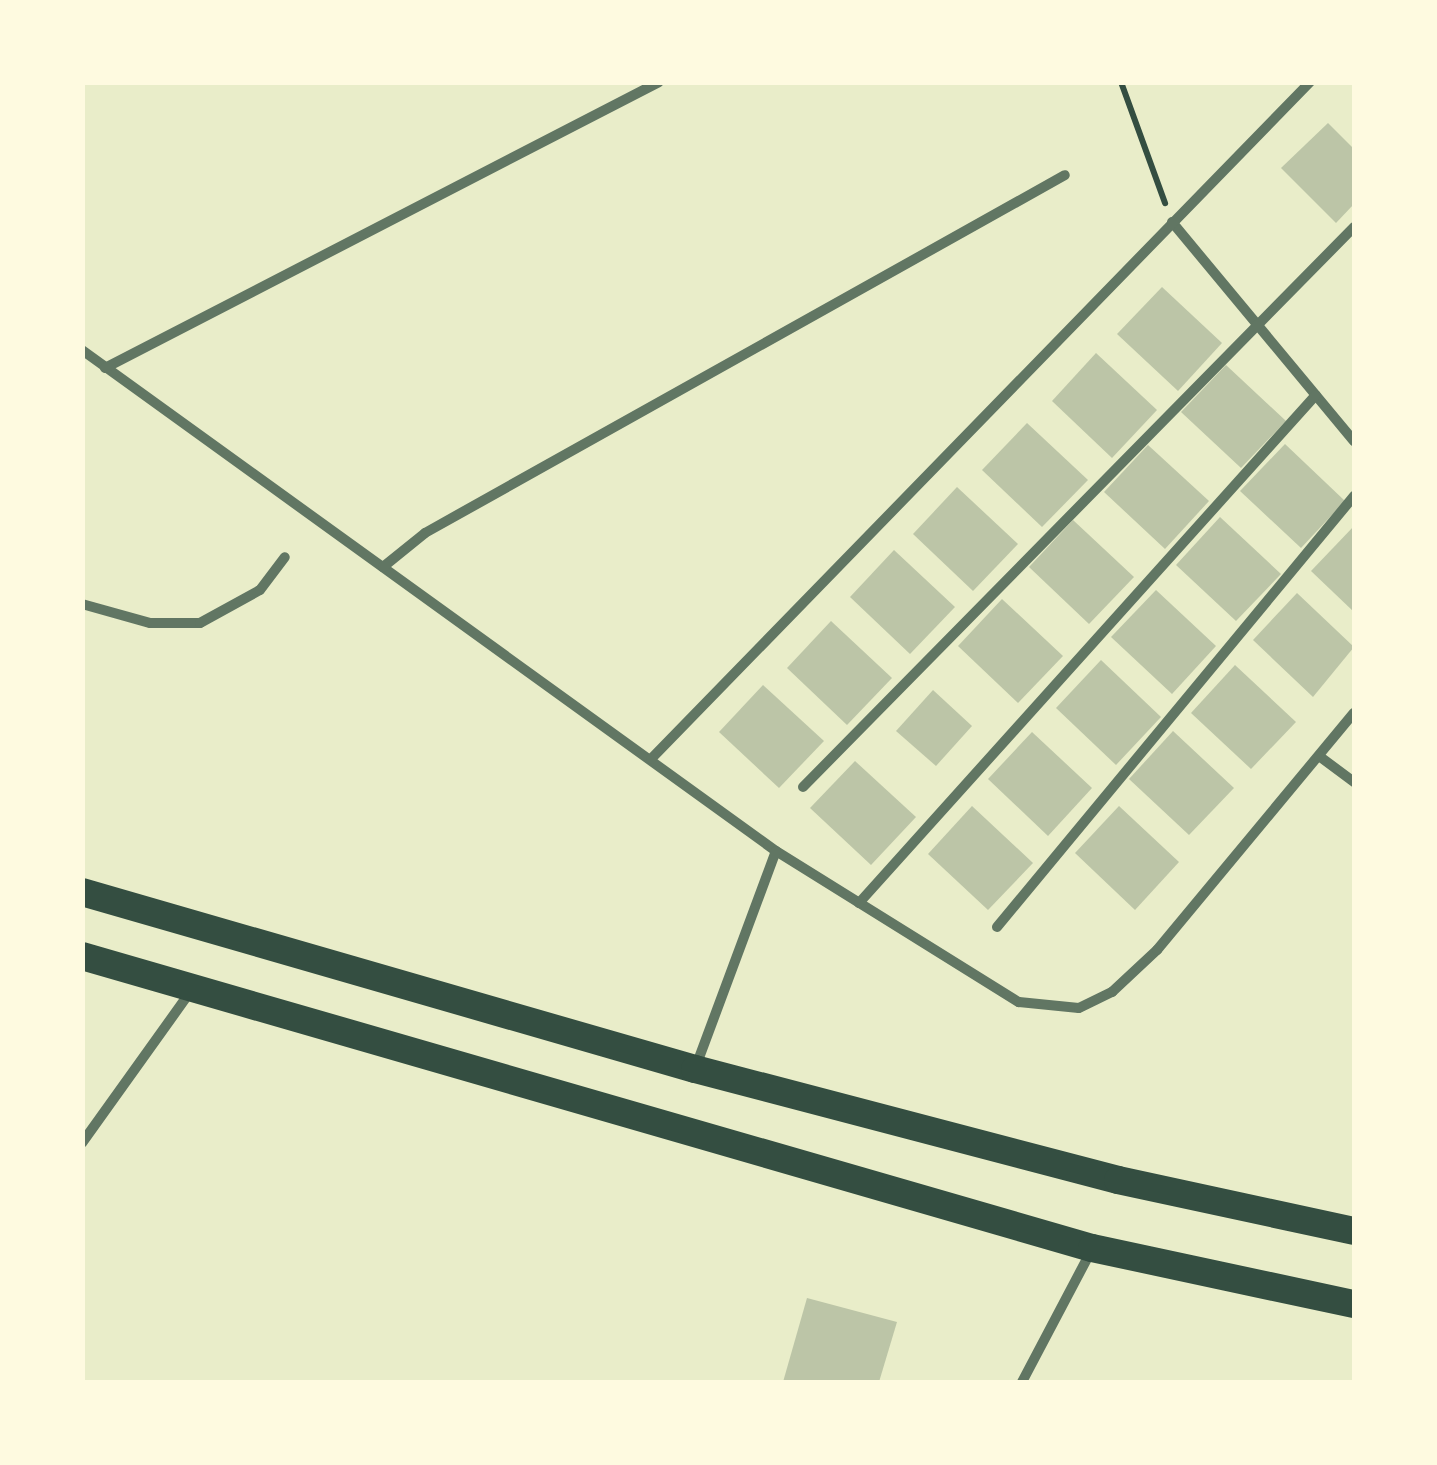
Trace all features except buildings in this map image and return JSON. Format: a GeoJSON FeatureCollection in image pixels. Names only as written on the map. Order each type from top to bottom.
{"type":"FeatureCollection","features":[{"type":"Feature","properties":{"kind":"highway"},"geometry":{"type":"LineString","coordinates":[[82,892],[694,1069],[1118,1180],[1354,1230]]}},
{"type":"Feature","properties":{"kind":"highway"},"geometry":{"type":"LineString","coordinates":[[82,956],[1092,1248],[1354,1304]]}},
{"type":"Feature","properties":{"kind":"street"},"geometry":{"type":"LineString","coordinates":[[105,368],[658,82]]}},
{"type":"Feature","properties":{"kind":"street"},"geometry":{"type":"LineString","coordinates":[[650,759],[1310,82]]}},
{"type":"Feature","properties":{"kind":"street"},"geometry":{"type":"LineString","coordinates":[[383,567],[425,533],[1066,175]]}},
{"type":"Feature","properties":{"kind":"street"},"geometry":{"type":"LineString","coordinates":[[1172,222],[1354,441]]}},
{"type":"Feature","properties":{"kind":"street"},"geometry":{"type":"LineString","coordinates":[[803,787],[1354,227]]}},
{"type":"Feature","properties":{"kind":"street"},"geometry":{"type":"LineString","coordinates":[[82,350],[776,851],[1018,1002],[1079,1008],[1112,992],[1157,950],[1354,713]]}},
{"type":"Feature","properties":{"kind":"street"},"geometry":{"type":"LineString","coordinates":[[859,902],[1316,395]]}},
{"type":"Feature","properties":{"kind":"street"},"geometry":{"type":"LineString","coordinates":[[998,927],[1354,496]]}},
{"type":"Feature","properties":{"kind":"street"},"geometry":{"type":"LineString","coordinates":[[82,604],[150,623],[200,623],[260,590],[285,557]]}},
{"type":"Feature","properties":{"kind":"street"},"geometry":{"type":"LineString","coordinates":[[1319,756],[1354,782]]}},
{"type":"Feature","properties":{"kind":"street"},"geometry":{"type":"LineString","coordinates":[[694,1069],[776,851]]}},
{"type":"Feature","properties":{"kind":"street"},"geometry":{"type":"LineString","coordinates":[[82,1142],[195,986]]}},
{"type":"Feature","properties":{"kind":"street"},"geometry":{"type":"LineString","coordinates":[[1022,1382],[1092,1248]]}},
{"type":"Feature","properties":{"kind":"path"},"geometry":{"type":"LineString","coordinates":[[1121,82],[1172,222]]}}]}
